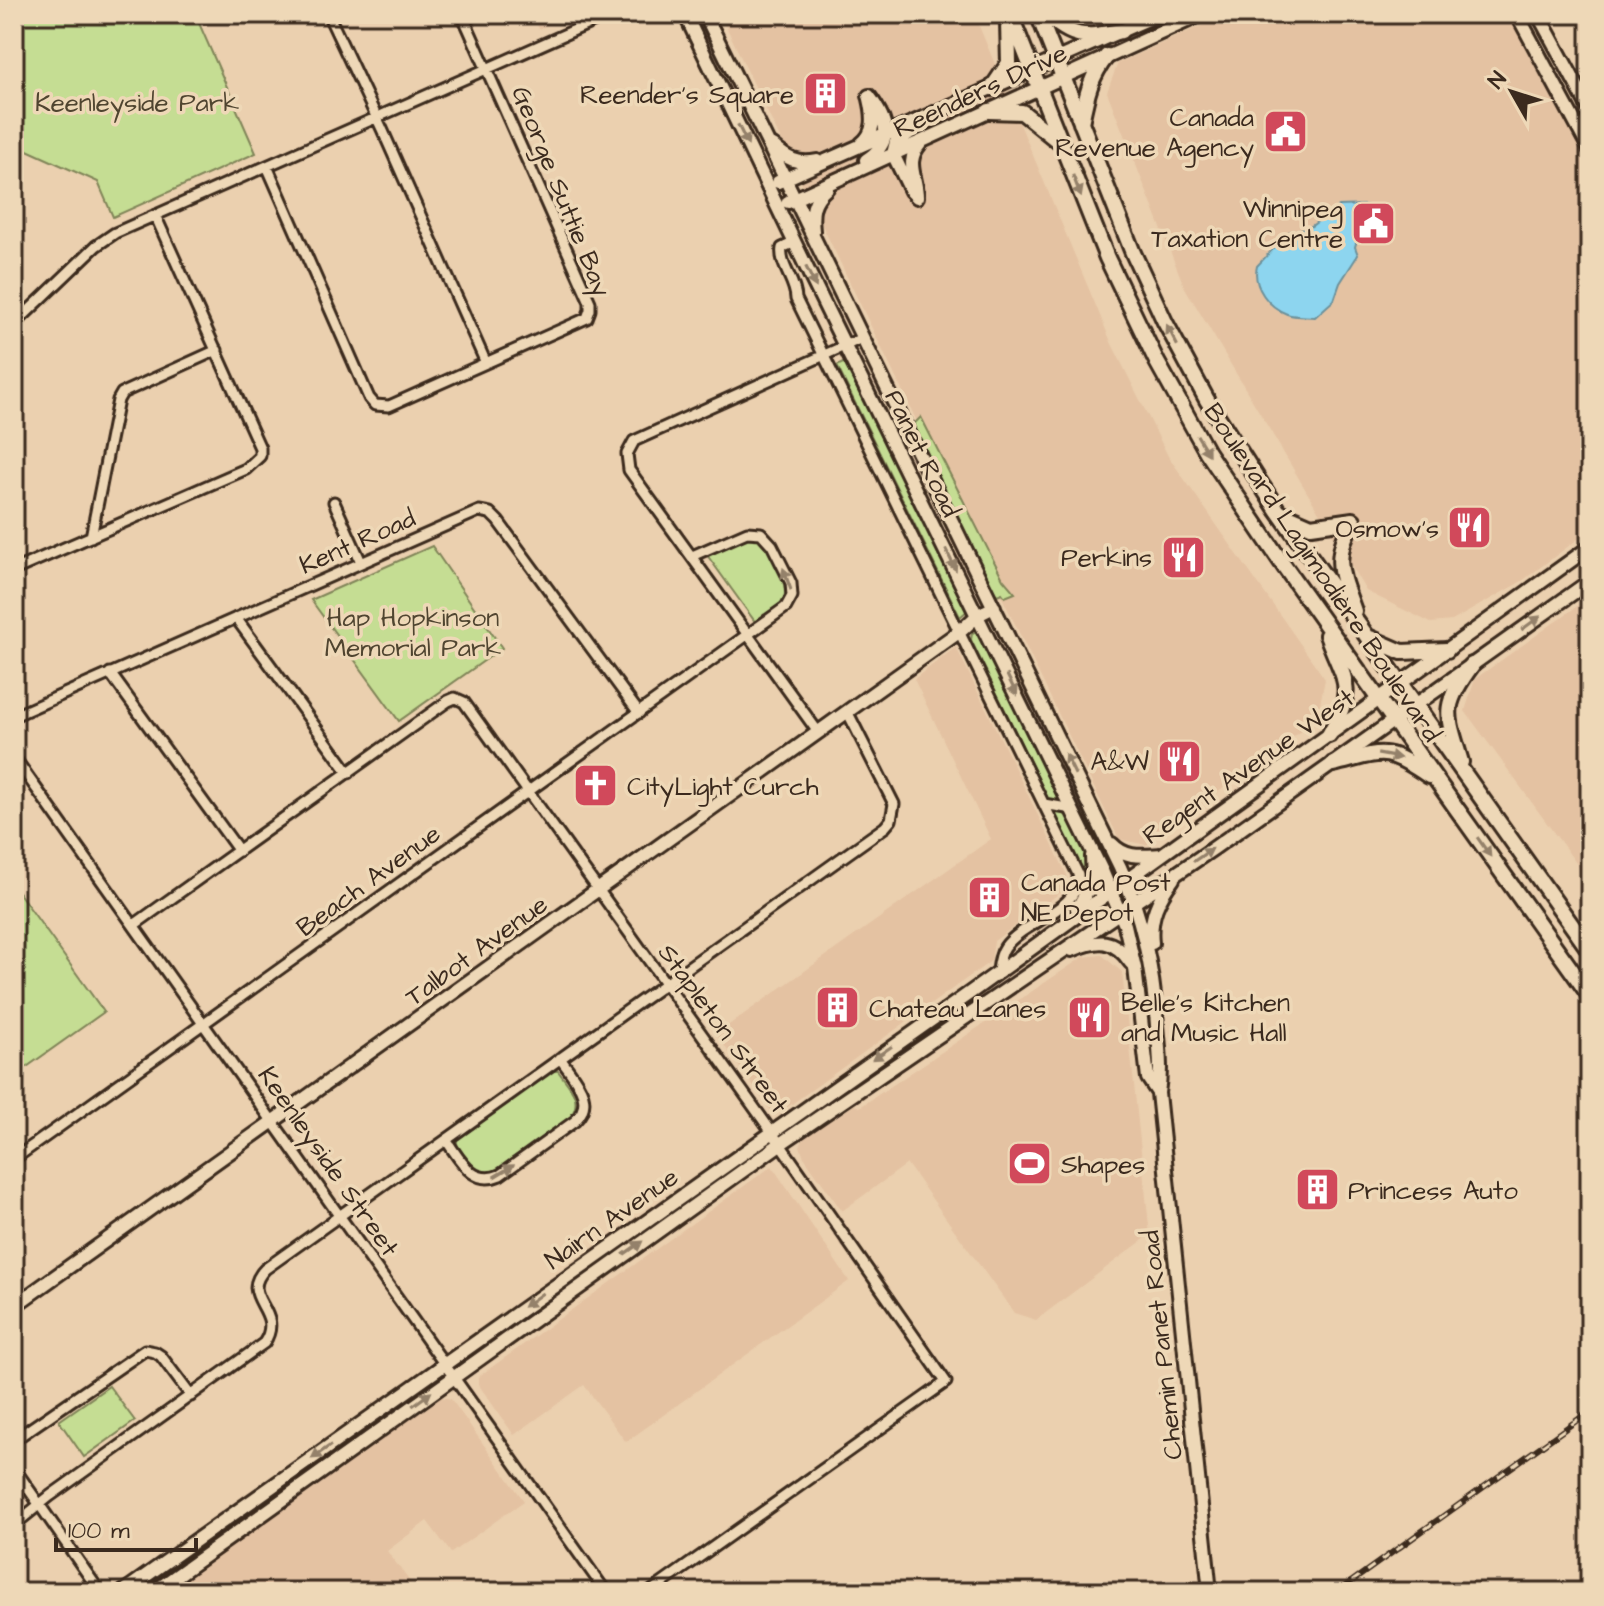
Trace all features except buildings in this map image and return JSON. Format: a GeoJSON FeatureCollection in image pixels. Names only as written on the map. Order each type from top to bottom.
{"type":"FeatureCollection","features":[{"type":"Feature","properties":{"kind":"main road","name":"Boulevard Lagimodière Boulevard"},"geometry":{"type":"LineString","coordinates":[[1009,14],[1107,258],[1182,407],[1234,493],[1590,996]]}},
{"type":"Feature","properties":{"kind":"main road"},"geometry":{"type":"LineString","coordinates":[[992,88],[1009,63],[1009,14]]}},
{"type":"Feature","properties":{"kind":"main road","name":"Boulevard Lagimodière Boulevard"},"geometry":{"type":"LineString","coordinates":[[1038,14],[1127,240],[1165,322],[1207,400],[1278,511],[1590,951]]}},
{"type":"Feature","properties":{"kind":"main road"},"geometry":{"type":"LineString","coordinates":[[1044,14],[1065,30],[1080,36],[1121,31]]}},
{"type":"Feature","properties":{"kind":"main road"},"geometry":{"type":"LineString","coordinates":[[1081,123],[1087,93],[1096,70],[1107,56]]}},
{"type":"Feature","properties":{"kind":"main road"},"geometry":{"type":"LineString","coordinates":[[989,111],[1022,112],[1060,142]]}},
{"type":"Feature","properties":{"kind":"main road"},"geometry":{"type":"LineString","coordinates":[[1278,511],[1311,526],[1353,520],[1343,538],[1339,559],[1363,631],[1402,652],[1447,650]]}},
{"type":"Feature","properties":{"kind":"main road"},"geometry":{"type":"LineString","coordinates":[[1320,616],[1346,687],[1343,709],[1329,735]]}},
{"type":"Feature","properties":{"kind":"main road"},"geometry":{"type":"LineString","coordinates":[[1465,774],[1448,709],[1453,692],[1472,665]]}},
{"type":"Feature","properties":{"kind":"main road"},"geometry":{"type":"LineString","coordinates":[[1333,764],[1380,752],[1400,756],[1439,783]]}},
{"type":"Feature","properties":{"kind":"street"},"geometry":{"type":"LineString","coordinates":[[328,14],[486,363]]}},
{"type":"Feature","properties":{"kind":"street"},"geometry":{"type":"LineString","coordinates":[[462,14],[487,69]]}},
{"type":"Feature","properties":{"kind":"street"},"geometry":{"type":"LineString","coordinates":[[14,331],[21,318],[102,242],[155,215],[611,14]]}},
{"type":"Feature","properties":{"kind":"street","name":"Panet Road"},"geometry":{"type":"LineString","coordinates":[[685,14],[1120,912]]}},
{"type":"Feature","properties":{"kind":"street","name":"Panet Road"},"geometry":{"type":"LineString","coordinates":[[705,14],[1134,901]]}},
{"type":"Feature","properties":{"kind":"street","name":"Reenders Drive"},"geometry":{"type":"LineString","coordinates":[[768,185],[1159,14]]}},
{"type":"Feature","properties":{"kind":"street","name":"Reenders Drive"},"geometry":{"type":"LineString","coordinates":[[778,206],[1202,14]]}},
{"type":"Feature","properties":{"kind":"street"},"geometry":{"type":"LineString","coordinates":[[1517,14],[1588,142]]}},
{"type":"Feature","properties":{"kind":"street"},"geometry":{"type":"LineString","coordinates":[[1538,14],[1590,110]]}},
{"type":"Feature","properties":{"kind":"street","name":"George Suttie Bay"},"geometry":{"type":"LineString","coordinates":[[267,166],[372,402],[379,407],[389,406],[589,315],[591,306],[487,69]]}},
{"type":"Feature","properties":{"kind":"street"},"geometry":{"type":"LineString","coordinates":[[815,241],[812,208],[815,199],[874,155],[885,135],[886,126],[881,112],[869,96],[874,113],[873,126],[866,140],[854,148]]}},
{"type":"Feature","properties":{"kind":"street"},"geometry":{"type":"LineString","coordinates":[[925,140],[910,160],[917,197],[893,154],[894,147],[901,137],[954,112],[970,99]]}},
{"type":"Feature","properties":{"kind":"street"},"geometry":{"type":"LineString","coordinates":[[764,135],[783,156],[793,161],[805,164],[828,159]]}},
{"type":"Feature","properties":{"kind":"street"},"geometry":{"type":"LineString","coordinates":[[14,570],[246,469],[260,456],[260,448],[155,215]]}},
{"type":"Feature","properties":{"kind":"street"},"geometry":{"type":"LineString","coordinates":[[795,242],[782,248],[781,255],[796,289],[796,299],[1078,874],[1077,891],[1006,945],[998,971],[1008,987]]}},
{"type":"Feature","properties":{"kind":"street"},"geometry":{"type":"LineString","coordinates":[[818,732],[629,470],[627,463],[629,447],[634,441],[862,338]]}},
{"type":"Feature","properties":{"kind":"street"},"geometry":{"type":"LineString","coordinates":[[91,537],[118,400],[122,393],[217,350]]}},
{"type":"Feature","properties":{"kind":"street"},"geometry":{"type":"LineString","coordinates":[[334,502],[361,562]]}},
{"type":"Feature","properties":{"kind":"street","name":"Kent Road"},"geometry":{"type":"LineString","coordinates":[[14,716],[479,511],[490,513],[498,521],[639,713]]}},
{"type":"Feature","properties":{"kind":"street","name":"Beach Avenue"},"geometry":{"type":"LineString","coordinates":[[14,1159],[786,607],[792,596],[791,583],[772,545],[761,533],[747,532],[692,556]]}},
{"type":"Feature","properties":{"kind":"street","name":"Regent Avenue West"},"geometry":{"type":"LineString","coordinates":[[1126,880],[1590,547]]}},
{"type":"Feature","properties":{"kind":"street","name":"Regent Avenue West"},"geometry":{"type":"LineString","coordinates":[[1134,901],[1590,581]]}},
{"type":"Feature","properties":{"kind":"street","name":"Talbot Avenue"},"geometry":{"type":"LineString","coordinates":[[14,1306],[961,630],[996,612]]}},
{"type":"Feature","properties":{"kind":"street"},"geometry":{"type":"LineString","coordinates":[[134,925],[349,773],[236,618]]}},
{"type":"Feature","properties":{"kind":"street"},"geometry":{"type":"LineString","coordinates":[[110,673],[239,851]]}},
{"type":"Feature","properties":{"kind":"street","name":"Stapleton Street"},"geometry":{"type":"LineString","coordinates":[[349,773],[448,701],[455,698],[464,702],[946,1382],[650,1592]]}},
{"type":"Feature","properties":{"kind":"street"},"geometry":{"type":"LineString","coordinates":[[14,1525],[264,1343],[271,1332],[270,1314],[255,1290],[259,1276],[891,820],[894,804],[847,711]]}},
{"type":"Feature","properties":{"kind":"street","name":"Keenleyside Street"},"geometry":{"type":"LineString","coordinates":[[14,757],[606,1592]]}},
{"type":"Feature","properties":{"kind":"street"},"geometry":{"type":"LineString","coordinates":[[1044,804],[1072,809]]}},
{"type":"Feature","properties":{"kind":"street"},"geometry":{"type":"LineString","coordinates":[[1103,834],[1120,852],[1134,856],[1161,855]]}},
{"type":"Feature","properties":{"kind":"street"},"geometry":{"type":"LineString","coordinates":[[1057,908],[1068,920],[1086,898],[1093,881],[1094,863],[1089,845]]}},
{"type":"Feature","properties":{"kind":"street"},"geometry":{"type":"LineString","coordinates":[[1156,1009],[1151,921],[1162,895],[1179,871]]}},
{"type":"Feature","properties":{"kind":"street","name":"Nairn Avenue"},"geometry":{"type":"LineString","coordinates":[[123,1592],[1126,880]]}},
{"type":"Feature","properties":{"kind":"street","name":"Nairn Avenue"},"geometry":{"type":"LineString","coordinates":[[154,1592],[780,1144],[1134,901]]}},
{"type":"Feature","properties":{"kind":"street","name":"Chemin Panet Road"},"geometry":{"type":"LineString","coordinates":[[1134,901],[1147,945],[1156,1009],[1161,1076],[1158,1093],[1210,1592]]}},
{"type":"Feature","properties":{"kind":"street","name":"Chemin Panet Road"},"geometry":{"type":"LineString","coordinates":[[1120,912],[1135,968],[1148,1078],[1158,1093]]}},
{"type":"Feature","properties":{"kind":"street"},"geometry":{"type":"LineString","coordinates":[[1047,960],[1096,940],[1119,949],[1135,968]]}},
{"type":"Feature","properties":{"kind":"street"},"geometry":{"type":"LineString","coordinates":[[1144,1047],[1159,1046]]}},
{"type":"Feature","properties":{"kind":"street"},"geometry":{"type":"LineString","coordinates":[[446,1140],[471,1173],[490,1179],[500,1175],[575,1121],[584,1110],[584,1094],[560,1058]]}},
{"type":"Feature","properties":{"kind":"street"},"geometry":{"type":"LineString","coordinates":[[851,1075],[860,1088]]}},
{"type":"Feature","properties":{"kind":"street"},"geometry":{"type":"LineString","coordinates":[[661,1210],[670,1222]]}},
{"type":"Feature","properties":{"kind":"street"},"geometry":{"type":"LineString","coordinates":[[558,1282],[566,1295]]}},
{"type":"Feature","properties":{"kind":"street"},"geometry":{"type":"LineString","coordinates":[[14,1440],[145,1350],[158,1353],[191,1396]]}},
{"type":"Feature","properties":{"kind":"street"},"geometry":{"type":"LineString","coordinates":[[14,1468],[100,1592]]}},
{"type":"Feature","properties":{"kind":"street"},"geometry":{"type":"LineString","coordinates":[[299,1468],[309,1481]]}},
{"type":"Feature","properties":{"kind":"street"},"geometry":{"type":"LineString","coordinates":[[210,1530],[220,1544]]}},
{"type":"Feature","properties":{"kind":"shaded area"},"geometry":{"type":"Polygon","coordinates":[[[532,14],[573,14],[539,29],[532,14]]]}},
{"type":"Feature","properties":{"kind":"shaded area"},"geometry":{"type":"Polygon","coordinates":[[[720,14],[974,14],[1111,342],[1168,456],[1325,679],[1317,719],[1146,845],[1119,839],[720,14]]]}},
{"type":"Feature","properties":{"kind":"shaded area","name":"Winnipeg Taxation Centre"},"geometry":{"type":"Polygon","coordinates":[[[1227,14],[1513,14],[1590,161],[1590,530],[1522,581],[1452,621],[1431,623],[1366,591],[1184,286],[1107,92],[1118,63],[1227,14]]]}},
{"type":"Feature","properties":{"kind":"shaded area"},"geometry":{"type":"Polygon","coordinates":[[[1590,597],[1590,882],[1465,711],[1475,679],[1590,597]]]}},
{"type":"Feature","properties":{"kind":"shaded area"},"geometry":{"type":"Polygon","coordinates":[[[956,647],[1067,875],[1064,890],[994,941],[991,961],[775,1116],[716,1034],[991,839],[914,679],[956,647]]]}},
{"type":"Feature","properties":{"kind":"shaded area"},"geometry":{"type":"Polygon","coordinates":[[[1102,955],[1122,972],[1150,1235],[1036,1320],[1014,1313],[907,1164],[842,1211],[804,1157],[800,1146],[804,1138],[854,1105],[860,1107],[1083,957],[1102,955]]]}},
{"type":"Feature","properties":{"kind":"shaded area"},"geometry":{"type":"Polygon","coordinates":[[[772,1166],[849,1281],[626,1442],[584,1385],[514,1435],[478,1384],[478,1377],[772,1166]]]}},
{"type":"Feature","properties":{"kind":"shaded area"},"geometry":{"type":"Polygon","coordinates":[[[441,1397],[451,1399],[524,1501],[451,1553],[427,1521],[387,1551],[411,1583],[398,1592],[168,1592],[441,1397]]]}},
{"type":"Feature","properties":{"kind":"green space","name":"Keenleyside Park"},"geometry":{"type":"Polygon","coordinates":[[[20,14],[195,14],[256,153],[113,217],[98,182],[14,144],[14,26],[20,14]]]}},
{"type":"Feature","properties":{"kind":"green space"},"geometry":{"type":"Polygon","coordinates":[[[849,360],[968,605],[967,611],[960,617],[837,366],[849,360]]]}},
{"type":"Feature","properties":{"kind":"green space"},"geometry":{"type":"Polygon","coordinates":[[[921,417],[1003,579],[1015,593],[1005,597],[1002,593],[997,595],[994,592],[913,425],[921,417]]]}},
{"type":"Feature","properties":{"kind":"green space"},"geometry":{"type":"Polygon","coordinates":[[[756,537],[768,549],[778,567],[785,595],[783,603],[756,623],[707,555],[746,538],[756,537]]]}},
{"type":"Feature","properties":{"kind":"green space","name":"Hap Hopkinson Memorial Park"},"geometry":{"type":"Polygon","coordinates":[[[432,546],[502,648],[399,721],[311,600],[432,546]]]}},
{"type":"Feature","properties":{"kind":"green space"},"geometry":{"type":"Polygon","coordinates":[[[978,631],[1064,803],[1048,799],[971,640],[972,633],[978,631]]]}},
{"type":"Feature","properties":{"kind":"green space"},"geometry":{"type":"Polygon","coordinates":[[[1054,813],[1066,814],[1079,829],[1086,851],[1089,883],[1054,813]]]}},
{"type":"Feature","properties":{"kind":"green space"},"geometry":{"type":"Polygon","coordinates":[[[14,886],[104,1012],[14,1076],[14,886]]]}},
{"type":"Feature","properties":{"kind":"green space"},"geometry":{"type":"Polygon","coordinates":[[[552,1071],[558,1071],[573,1092],[576,1103],[571,1116],[494,1171],[480,1171],[463,1160],[457,1140],[552,1071]]]}},
{"type":"Feature","properties":{"kind":"green space"},"geometry":{"type":"Polygon","coordinates":[[[109,1386],[135,1421],[84,1457],[59,1421],[109,1386]]]}},
{"type":"Feature","properties":{"kind":"water"},"geometry":{"type":"Polygon","coordinates":[[[1366,205],[1355,247],[1358,255],[1340,283],[1334,300],[1315,317],[1287,314],[1268,301],[1257,281],[1257,266],[1289,232],[1310,227],[1339,206],[1366,205]]]}},
{"type":"Feature","properties":{"kind":"railway"},"geometry":{"type":"LineString","coordinates":[[1337,1592],[1590,1411]]}},
{"type":"Feature","properties":{"kind":"place","name":"Reender's Square"},"geometry":{"type":"Point","coordinates":[825,94]}},
{"type":"Feature","properties":{"kind":"place","name":"Canada Revenue Agency"},"geometry":{"type":"Point","coordinates":[1285,132]}},
{"type":"Feature","properties":{"kind":"place","name":"Winnipeg Taxation Centre"},"geometry":{"type":"Point","coordinates":[1374,223]}},
{"type":"Feature","properties":{"kind":"place","name":"Osmow's"},"geometry":{"type":"Point","coordinates":[1470,528]}},
{"type":"Feature","properties":{"kind":"place","name":"Perkins"},"geometry":{"type":"Point","coordinates":[1183,557]}},
{"type":"Feature","properties":{"kind":"place","name":"A&W"},"geometry":{"type":"Point","coordinates":[1180,761]}},
{"type":"Feature","properties":{"kind":"place","name":"CityLight Curch"},"geometry":{"type":"Point","coordinates":[596,786]}},
{"type":"Feature","properties":{"kind":"place","name":"Canada Post NE Depot"},"geometry":{"type":"Point","coordinates":[990,897]}},
{"type":"Feature","properties":{"kind":"place","name":"Chateau Lanes"},"geometry":{"type":"Point","coordinates":[838,1008]}},
{"type":"Feature","properties":{"kind":"place","name":"Belle's Kitchen and Music Hall"},"geometry":{"type":"Point","coordinates":[1090,1017]}},
{"type":"Feature","properties":{"kind":"place","name":"Shapes"},"geometry":{"type":"Point","coordinates":[1030,1164]}},
{"type":"Feature","properties":{"kind":"place","name":"Princess Auto"},"geometry":{"type":"Point","coordinates":[1317,1190]}}]}
